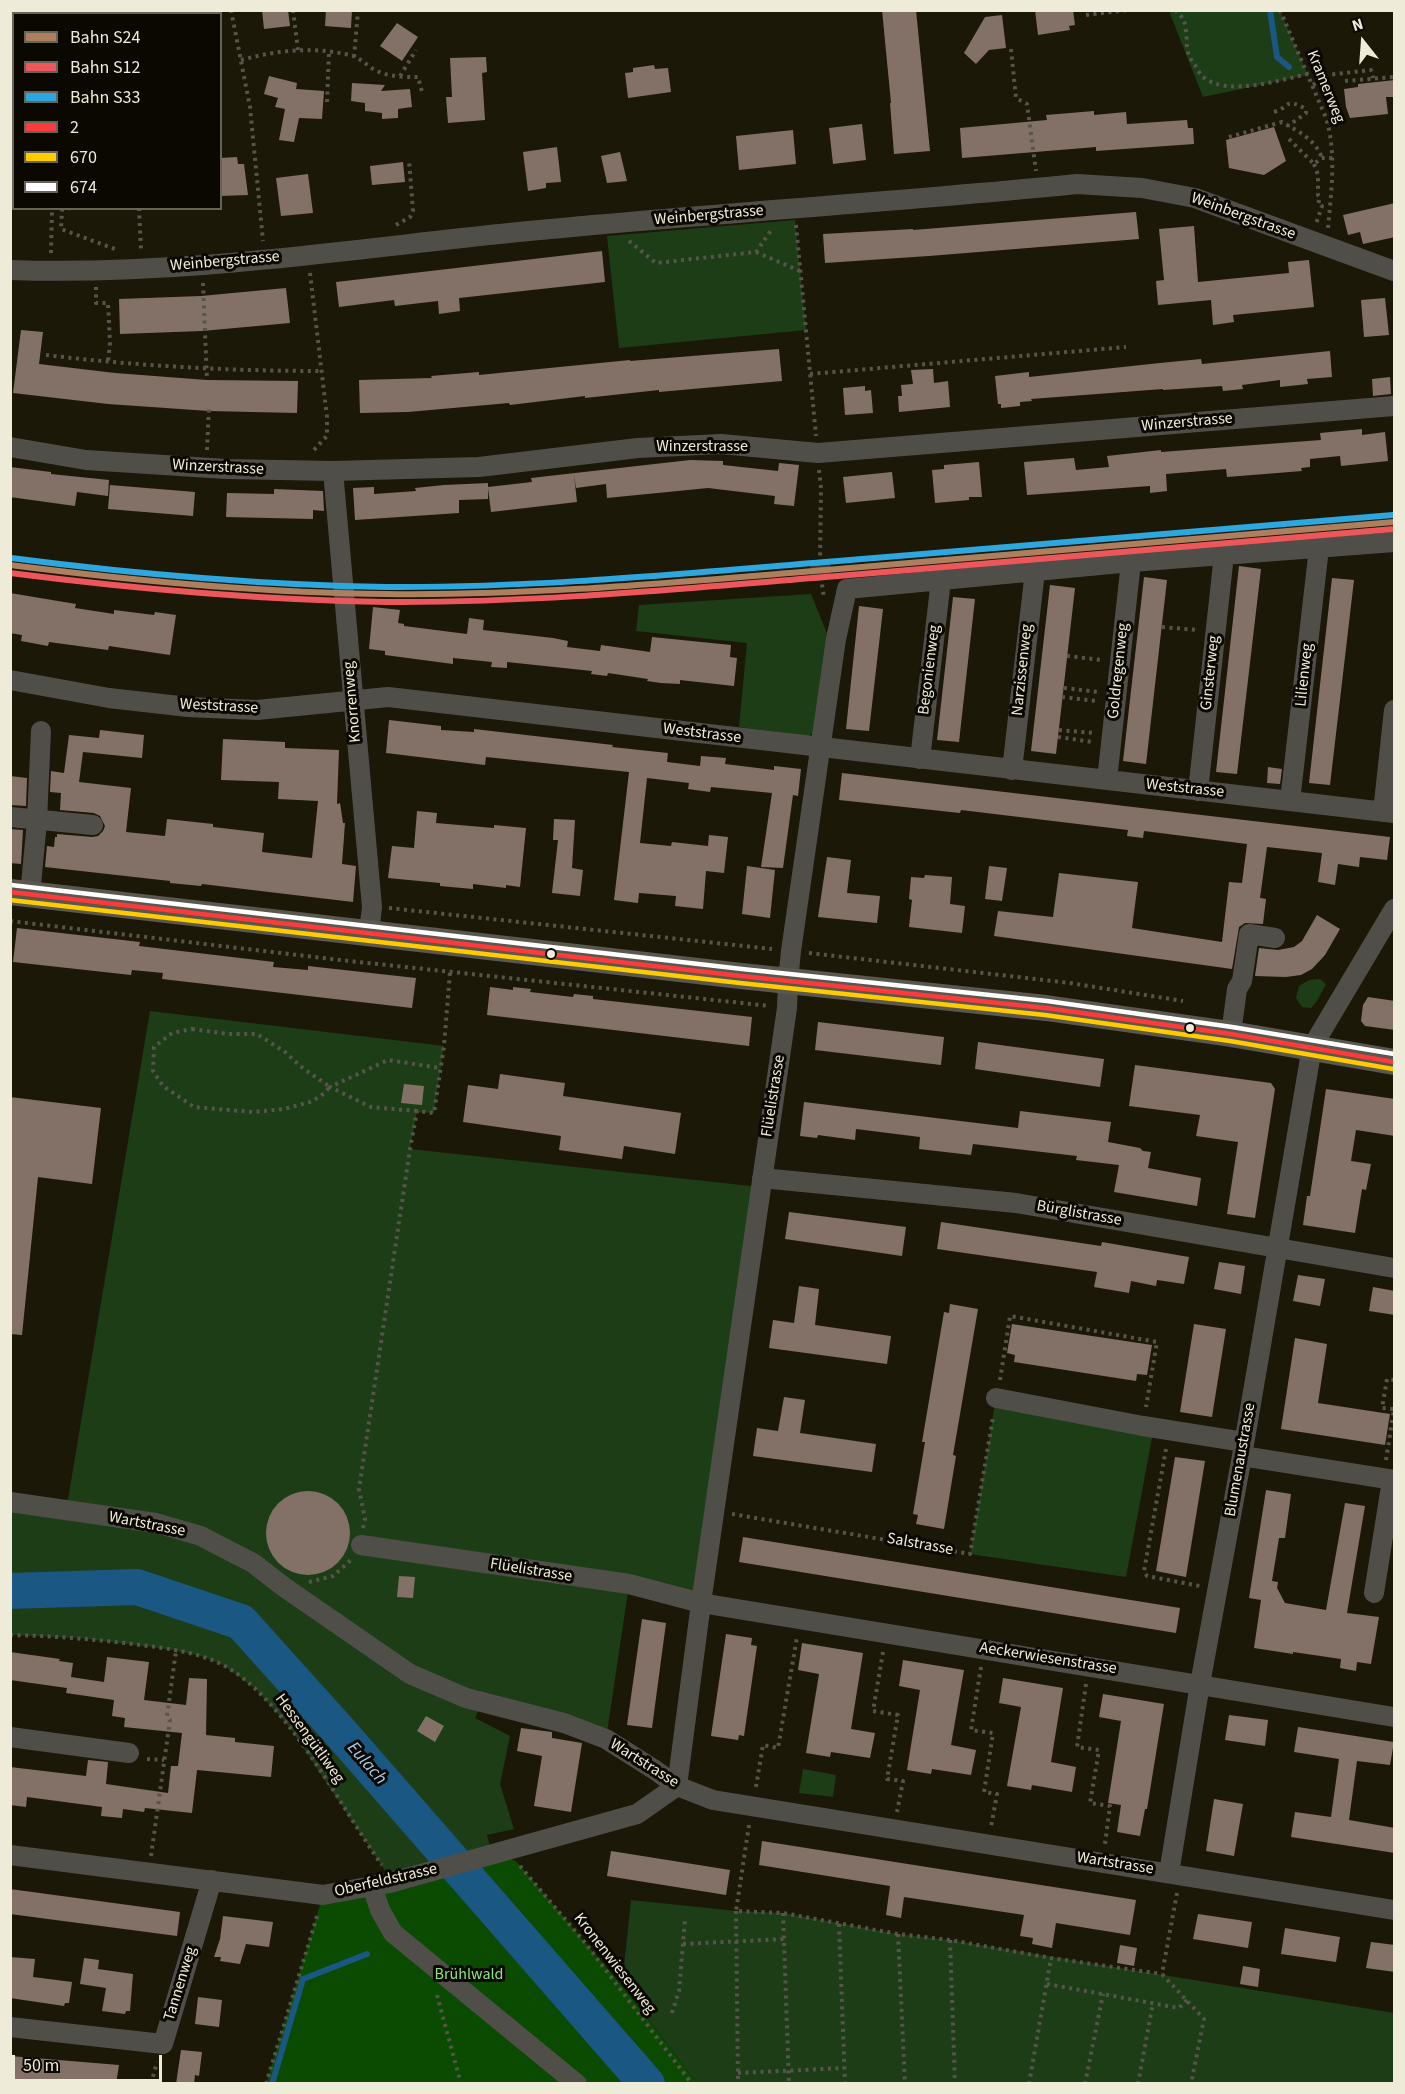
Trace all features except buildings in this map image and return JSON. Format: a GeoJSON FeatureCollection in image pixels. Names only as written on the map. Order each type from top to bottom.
{"type":"FeatureCollection","features":[{"type":"Feature","properties":{"kind":"main road"},"geometry":{"type":"LineString","coordinates":[[20,894],[1036,1007],[1231,1034],[1395,1062]]}},
{"type":"Feature","properties":{"kind":"street","name":"Weinbergstrasse"},"geometry":{"type":"LineString","coordinates":[[10,270],[51,272],[265,260],[523,232],[1077,184],[1142,188],[1195,198],[1395,271]]}},
{"type":"Feature","properties":{"kind":"street","name":"Winzerstrasse"},"geometry":{"type":"LineString","coordinates":[[10,447],[86,460],[226,469],[333,471],[479,466],[650,447],[721,444],[818,453],[1395,406]]}},
{"type":"Feature","properties":{"kind":"street","name":"Knorrenweg"},"geometry":{"type":"LineString","coordinates":[[333,471],[372,907],[369,933]]}},
{"type":"Feature","properties":{"kind":"street"},"geometry":{"type":"LineString","coordinates":[[940,580],[1131,562],[1395,542]]}},
{"type":"Feature","properties":{"kind":"street","name":"Lilienweg"},"geometry":{"type":"LineString","coordinates":[[1290,801],[1319,548]]}},
{"type":"Feature","properties":{"kind":"street","name":"Ginsterweg"},"geometry":{"type":"LineString","coordinates":[[1198,791],[1224,555]]}},
{"type":"Feature","properties":{"kind":"street","name":"Goldregenweg"},"geometry":{"type":"LineString","coordinates":[[1107,780],[1131,562]]}},
{"type":"Feature","properties":{"kind":"street","name":"Narzissenweg"},"geometry":{"type":"LineString","coordinates":[[1012,770],[1035,571]]}},
{"type":"Feature","properties":{"kind":"street","name":"Flüelistrasse"},"geometry":{"type":"LineString","coordinates":[[677,1786],[700,1603],[787,1008],[788,981],[836,639],[847,589],[940,580]]}},
{"type":"Feature","properties":{"kind":"street","name":"Begonienweg"},"geometry":{"type":"LineString","coordinates":[[920,759],[940,580]]}},
{"type":"Feature","properties":{"kind":"street","name":"Weststrasse"},"geometry":{"type":"LineString","coordinates":[[10,680],[109,698],[188,707],[257,710],[388,697],[1389,812]]}},
{"type":"Feature","properties":{"kind":"street"},"geometry":{"type":"LineString","coordinates":[[1389,812],[1395,710]]}},
{"type":"Feature","properties":{"kind":"street"},"geometry":{"type":"LineString","coordinates":[[20,894],[37,821],[42,731]]}},
{"type":"Feature","properties":{"kind":"street"},"geometry":{"type":"LineString","coordinates":[[10,817],[93,825]]}},
{"type":"Feature","properties":{"kind":"street","name":"Blumenaustrasse"},"geometry":{"type":"LineString","coordinates":[[1175,1874],[1200,1684],[1312,1047],[1395,909]]}},
{"type":"Feature","properties":{"kind":"street"},"geometry":{"type":"LineString","coordinates":[[1231,1034],[1237,988],[1242,981],[1249,934],[1275,938]]}},
{"type":"Feature","properties":{"kind":"street","name":"Bürglistrasse"},"geometry":{"type":"LineString","coordinates":[[762,1178],[1016,1203],[1395,1268]]}},
{"type":"Feature","properties":{"kind":"street"},"geometry":{"type":"LineString","coordinates":[[996,1398],[1170,1430],[1243,1449],[1391,1474],[1374,1593]]}},
{"type":"Feature","properties":{"kind":"street","name":"Wartstrasse"},"geometry":{"type":"LineString","coordinates":[[10,1502],[156,1523],[201,1536],[253,1563],[410,1674],[466,1698],[564,1723],[606,1739],[677,1786],[713,1800],[754,1797],[1175,1874],[1395,1910]]}},
{"type":"Feature","properties":{"kind":"street","name":"Flüelistrasse"},"geometry":{"type":"LineString","coordinates":[[361,1545],[629,1584],[700,1603]]}},
{"type":"Feature","properties":{"kind":"street","name":"Aeckerwiesenstrasse"},"geometry":{"type":"LineString","coordinates":[[700,1603],[1395,1717]]}},
{"type":"Feature","properties":{"kind":"street"},"geometry":{"type":"LineString","coordinates":[[10,1737],[138,1756]]}},
{"type":"Feature","properties":{"kind":"street","name":"Oberfeldstrasse"},"geometry":{"type":"LineString","coordinates":[[10,1855],[323,1895],[418,1876],[637,1814],[677,1786]]}},
{"type":"Feature","properties":{"kind":"street","name":"Tannenweg"},"geometry":{"type":"LineString","coordinates":[[10,2027],[163,2044],[212,1880]]}},
{"type":"Feature","properties":{"kind":"street"},"geometry":{"type":"LineString","coordinates":[[372,1886],[380,1910],[393,1933],[577,2084]]}},
{"type":"Feature","properties":{"kind":"path"},"geometry":{"type":"LineString","coordinates":[[231,10],[250,107],[265,260]]}},
{"type":"Feature","properties":{"kind":"path"},"geometry":{"type":"LineString","coordinates":[[293,10],[298,50]]}},
{"type":"Feature","properties":{"kind":"path"},"geometry":{"type":"LineString","coordinates":[[1086,15],[1128,10]]}},
{"type":"Feature","properties":{"kind":"path"},"geometry":{"type":"LineString","coordinates":[[1175,10],[1184,22],[1191,61],[1202,76],[1217,84],[1243,86],[1308,74]]}},
{"type":"Feature","properties":{"kind":"path","name":"Kramerweg"},"geometry":{"type":"LineString","coordinates":[[1280,10],[1313,86],[1331,135],[1332,158],[1318,244]]}},
{"type":"Feature","properties":{"kind":"path"},"geometry":{"type":"LineString","coordinates":[[354,57],[358,11]]}},
{"type":"Feature","properties":{"kind":"path"},"geometry":{"type":"LineString","coordinates":[[1011,49],[1017,98],[1027,105],[1039,188]]}},
{"type":"Feature","properties":{"kind":"path"},"geometry":{"type":"LineString","coordinates":[[241,60],[269,52],[298,50],[329,52],[354,57],[377,71],[400,77],[418,77],[422,92]]}},
{"type":"Feature","properties":{"kind":"path"},"geometry":{"type":"LineString","coordinates":[[400,77],[416,50]]}},
{"type":"Feature","properties":{"kind":"path"},"geometry":{"type":"LineString","coordinates":[[327,102],[329,52]]}},
{"type":"Feature","properties":{"kind":"path"},"geometry":{"type":"LineString","coordinates":[[1313,86],[1327,75],[1371,70],[1372,78]]}},
{"type":"Feature","properties":{"kind":"path"},"geometry":{"type":"LineString","coordinates":[[1345,81],[1395,77]]}},
{"type":"Feature","properties":{"kind":"path"},"geometry":{"type":"LineString","coordinates":[[1274,112],[1280,110],[1286,103],[1306,109],[1306,113],[1288,126]]}},
{"type":"Feature","properties":{"kind":"path"},"geometry":{"type":"LineString","coordinates":[[1229,136],[1282,122],[1310,138],[1322,158]]}},
{"type":"Feature","properties":{"kind":"path"},"geometry":{"type":"LineString","coordinates":[[1289,139],[1314,164],[1318,175],[1320,198],[1318,204],[1322,206],[1318,244]]}},
{"type":"Feature","properties":{"kind":"path"},"geometry":{"type":"LineString","coordinates":[[1314,164],[1322,158],[1332,158]]}},
{"type":"Feature","properties":{"kind":"path"},"geometry":{"type":"LineString","coordinates":[[394,225],[410,217],[413,211],[409,160]]}},
{"type":"Feature","properties":{"kind":"path"},"geometry":{"type":"LineString","coordinates":[[51,272],[52,210]]}},
{"type":"Feature","properties":{"kind":"path"},"geometry":{"type":"LineString","coordinates":[[62,210],[60,229],[129,255],[142,268]]}},
{"type":"Feature","properties":{"kind":"path"},"geometry":{"type":"LineString","coordinates":[[139,210],[142,268]]}},
{"type":"Feature","properties":{"kind":"path"},"geometry":{"type":"LineString","coordinates":[[756,252],[777,222]]}},
{"type":"Feature","properties":{"kind":"path"},"geometry":{"type":"LineString","coordinates":[[796,233],[815,415]]}},
{"type":"Feature","properties":{"kind":"path"},"geometry":{"type":"LineString","coordinates":[[621,235],[656,263],[756,252],[800,271]]}},
{"type":"Feature","properties":{"kind":"path"},"geometry":{"type":"LineString","coordinates":[[308,255],[327,417],[327,436],[310,455],[321,455]]}},
{"type":"Feature","properties":{"kind":"path"},"geometry":{"type":"LineString","coordinates":[[203,264],[207,380]]}},
{"type":"Feature","properties":{"kind":"path"},"geometry":{"type":"LineString","coordinates":[[96,286],[96,303],[108,303],[110,343],[108,362]]}},
{"type":"Feature","properties":{"kind":"path"},"geometry":{"type":"LineString","coordinates":[[810,374],[1126,346]]}},
{"type":"Feature","properties":{"kind":"path"},"geometry":{"type":"LineString","coordinates":[[46,355],[207,370],[322,371]]}},
{"type":"Feature","properties":{"kind":"path"},"geometry":{"type":"LineString","coordinates":[[207,454],[209,406]]}},
{"type":"Feature","properties":{"kind":"path"},"geometry":{"type":"LineString","coordinates":[[818,453],[821,488],[820,562]]}},
{"type":"Feature","properties":{"kind":"path"},"geometry":{"type":"LineString","coordinates":[[1162,627],[1215,631]]}},
{"type":"Feature","properties":{"kind":"path"},"geometry":{"type":"LineString","coordinates":[[1067,656],[1120,662]]}},
{"type":"Feature","properties":{"kind":"path"},"geometry":{"type":"LineString","coordinates":[[1064,688],[1116,699]]}},
{"type":"Feature","properties":{"kind":"path"},"geometry":{"type":"LineString","coordinates":[[1062,697],[1116,699]]}},
{"type":"Feature","properties":{"kind":"path"},"geometry":{"type":"LineString","coordinates":[[1059,730],[1111,740]]}},
{"type":"Feature","properties":{"kind":"path"},"geometry":{"type":"LineString","coordinates":[[1058,737],[1111,740]]}},
{"type":"Feature","properties":{"kind":"path"},"geometry":{"type":"LineString","coordinates":[[10,921],[773,1007]]}},
{"type":"Feature","properties":{"kind":"path"},"geometry":{"type":"LineString","coordinates":[[440,1068],[388,1060],[330,1087],[310,1102],[284,1109],[253,1112],[194,1107],[163,1086],[153,1071],[154,1047],[172,1033],[192,1029],[229,1034],[257,1034],[285,1052],[300,1066],[330,1087],[370,1107],[434,1113],[444,1046],[450,972]]}},
{"type":"Feature","properties":{"kind":"path"},"geometry":{"type":"LineString","coordinates":[[284,1587],[333,1576],[350,1562],[361,1545],[365,1519],[359,1489],[417,1112]]}},
{"type":"Feature","properties":{"kind":"path","name":"Salstrasse"},"geometry":{"type":"LineString","coordinates":[[714,1510],[970,1554],[1010,1317],[1157,1342],[1143,1426]]}},
{"type":"Feature","properties":{"kind":"path"},"geometry":{"type":"LineString","coordinates":[[1391,1474],[1394,1409],[1382,1408],[1387,1379],[1395,1380]]}},
{"type":"Feature","properties":{"kind":"path"},"geometry":{"type":"LineString","coordinates":[[1170,1430],[1144,1571],[1147,1576],[1203,1587]]}},
{"type":"Feature","properties":{"kind":"path"},"geometry":{"type":"LineString","coordinates":[[738,2084],[736,1911],[763,1745],[778,1748],[800,1619]]}},
{"type":"Feature","properties":{"kind":"path"},"geometry":{"type":"LineString","coordinates":[[886,1633],[873,1711],[898,1715],[887,1779],[903,1781],[897,1812]]}},
{"type":"Feature","properties":{"kind":"path","name":"Hessengütliweg"},"geometry":{"type":"LineString","coordinates":[[10,1635],[78,1638],[176,1651],[201,1656],[223,1665],[258,1690],[291,1729],[384,1869]]}},
{"type":"Feature","properties":{"kind":"path"},"geometry":{"type":"LineString","coordinates":[[984,1649],[972,1730],[993,1733],[984,1792],[997,1794],[991,1828]]}},
{"type":"Feature","properties":{"kind":"path"},"geometry":{"type":"LineString","coordinates":[[151,1860],[170,1719],[167,1716],[176,1651]]}},
{"type":"Feature","properties":{"kind":"path"},"geometry":{"type":"LineString","coordinates":[[1089,1666],[1077,1747],[1099,1750],[1090,1803],[1110,1806],[1104,1847]]}},
{"type":"Feature","properties":{"kind":"path"},"geometry":{"type":"LineString","coordinates":[[138,1756],[164,1760]]}},
{"type":"Feature","properties":{"kind":"path","name":"Kronenwiesenweg"},"geometry":{"type":"LineString","coordinates":[[516,1861],[586,1944],[692,2084]]}},
{"type":"Feature","properties":{"kind":"path"},"geometry":{"type":"LineString","coordinates":[[1162,1974],[1175,1874]]}},
{"type":"Feature","properties":{"kind":"path"},"geometry":{"type":"LineString","coordinates":[[266,2084],[323,1895]]}},
{"type":"Feature","properties":{"kind":"path"},"geometry":{"type":"LineString","coordinates":[[736,1911],[783,1913],[898,1934],[950,1940],[1162,1974],[1204,2019],[1191,2084]]}},
{"type":"Feature","properties":{"kind":"path"},"geometry":{"type":"LineString","coordinates":[[783,1913],[789,2084]]}},
{"type":"Feature","properties":{"kind":"path"},"geometry":{"type":"LineString","coordinates":[[672,2013],[678,1991],[685,1920]]}},
{"type":"Feature","properties":{"kind":"path"},"geometry":{"type":"LineString","coordinates":[[839,1924],[845,2084]]}},
{"type":"Feature","properties":{"kind":"path"},"geometry":{"type":"LineString","coordinates":[[898,1934],[905,2084]]}},
{"type":"Feature","properties":{"kind":"path"},"geometry":{"type":"LineString","coordinates":[[683,1944],[784,1940]]}},
{"type":"Feature","properties":{"kind":"path"},"geometry":{"type":"LineString","coordinates":[[950,1940],[954,2084]]}},
{"type":"Feature","properties":{"kind":"path"},"geometry":{"type":"LineString","coordinates":[[1029,2084],[1051,1958]]}},
{"type":"Feature","properties":{"kind":"path"},"geometry":{"type":"LineString","coordinates":[[433,1968],[435,1989],[461,2084]]}},
{"type":"Feature","properties":{"kind":"path"},"geometry":{"type":"LineString","coordinates":[[1047,1984],[1179,2008],[1187,2000]]}},
{"type":"Feature","properties":{"kind":"path"},"geometry":{"type":"LineString","coordinates":[[1085,2084],[1103,1994]]}},
{"type":"Feature","properties":{"kind":"path"},"geometry":{"type":"LineString","coordinates":[[1138,2084],[1153,2003]]}},
{"type":"Feature","properties":{"kind":"path"},"geometry":{"type":"LineString","coordinates":[[738,2073],[844,2068]]}},
{"type":"Feature","properties":{"kind":"green space"},"geometry":{"type":"Polygon","coordinates":[[[61,11],[183,11],[182,12],[61,11]]]}},
{"type":"Feature","properties":{"kind":"green space"},"geometry":{"type":"Polygon","coordinates":[[[1169,11],[1280,11],[1308,75],[1203,97],[1169,11]]]}},
{"type":"Feature","properties":{"kind":"green space"},"geometry":{"type":"Polygon","coordinates":[[[795,220],[806,330],[619,348],[607,236],[795,220]]]}},
{"type":"Feature","properties":{"kind":"green space"},"geometry":{"type":"Polygon","coordinates":[[[811,594],[830,641],[818,730],[809,736],[739,727],[747,643],[636,631],[639,605],[811,594]]]}},
{"type":"Feature","properties":{"kind":"green space"},"geometry":{"type":"Polygon","coordinates":[[[1320,979],[1326,984],[1317,1001],[1311,1008],[1302,1007],[1296,998],[1299,986],[1309,980],[1320,979]]]}},
{"type":"Feature","properties":{"kind":"green space"},"geometry":{"type":"Polygon","coordinates":[[[150,1011],[444,1046],[434,1113],[417,1112],[410,1149],[760,1187],[701,1603],[629,1585],[606,1739],[466,1698],[201,1536],[66,1511],[150,1011]]]}},
{"type":"Feature","properties":{"kind":"green space"},"geometry":{"type":"Polygon","coordinates":[[[996,1398],[1154,1427],[1126,1577],[970,1554],[996,1398]]]}},
{"type":"Feature","properties":{"kind":"green space"},"geometry":{"type":"Polygon","coordinates":[[[11,1503],[155,1527],[197,1542],[479,1709],[475,1718],[510,1736],[500,1784],[514,1829],[487,1835],[492,1854],[389,1883],[384,1869],[291,1729],[257,1690],[223,1665],[201,1656],[167,1649],[79,1638],[11,1635],[11,1503]]]}},
{"type":"Feature","properties":{"kind":"green space"},"geometry":{"type":"Polygon","coordinates":[[[803,1769],[836,1775],[833,1797],[799,1793],[803,1769]]]}},
{"type":"Feature","properties":{"kind":"green space","name":"Brühlwald"},"geometry":{"type":"Polygon","coordinates":[[[492,1854],[516,1861],[623,1987],[697,2083],[266,2084],[323,1895],[492,1854]]]}},
{"type":"Feature","properties":{"kind":"green space"},"geometry":{"type":"Polygon","coordinates":[[[631,1900],[736,1911],[784,1913],[898,1934],[950,1940],[1394,2013],[1394,2083],[697,2083],[622,1985],[631,1900]]]}},
{"type":"Feature","properties":{"kind":"waterway"},"geometry":{"type":"LineString","coordinates":[[1270,10],[1277,57],[1289,67]]}},
{"type":"Feature","properties":{"kind":"waterway","name":"Eulach"},"geometry":{"type":"LineString","coordinates":[[10,1591],[137,1587],[241,1622],[647,2084]]}},
{"type":"Feature","properties":{"kind":"waterway"},"geometry":{"type":"LineString","coordinates":[[434,1839],[450,1837]]}},
{"type":"Feature","properties":{"kind":"waterway"},"geometry":{"type":"LineString","coordinates":[[272,2084],[303,1979],[367,1954]]}},
{"type":"Feature","properties":{"kind":"tunnel"},"geometry":{"type":"LineString","coordinates":[[820,562],[821,577]]}},
{"type":"Feature","properties":{"kind":"rail line","name":"S33"},"geometry":{"type":"LineString","coordinates":[[11,558],[151,574],[245,581],[443,587],[669,575],[1393,515]]}},
{"type":"Feature","properties":{"kind":"rail line","name":"S24"},"geometry":{"type":"LineString","coordinates":[[10,565],[245,589],[386,594],[499,593],[669,583],[1394,522]]}},
{"type":"Feature","properties":{"kind":"rail line","name":"S12"},"geometry":{"type":"LineString","coordinates":[[10,573],[151,589],[245,596],[443,602],[669,590],[1394,529]]}},
{"type":"Feature","properties":{"kind":"transit line","name":"674"},"geometry":{"type":"LineString","coordinates":[[11,885],[742,969],[1047,1001],[1232,1027],[1394,1054]]}},
{"type":"Feature","properties":{"kind":"transit line","name":"2"},"geometry":{"type":"LineString","coordinates":[[10,892],[741,976],[1046,1008],[1231,1034],[1394,1062]]}},
{"type":"Feature","properties":{"kind":"transit line","name":"670"},"geometry":{"type":"LineString","coordinates":[[10,900],[740,983],[1045,1015],[1230,1041],[1393,1069]]}}]}
